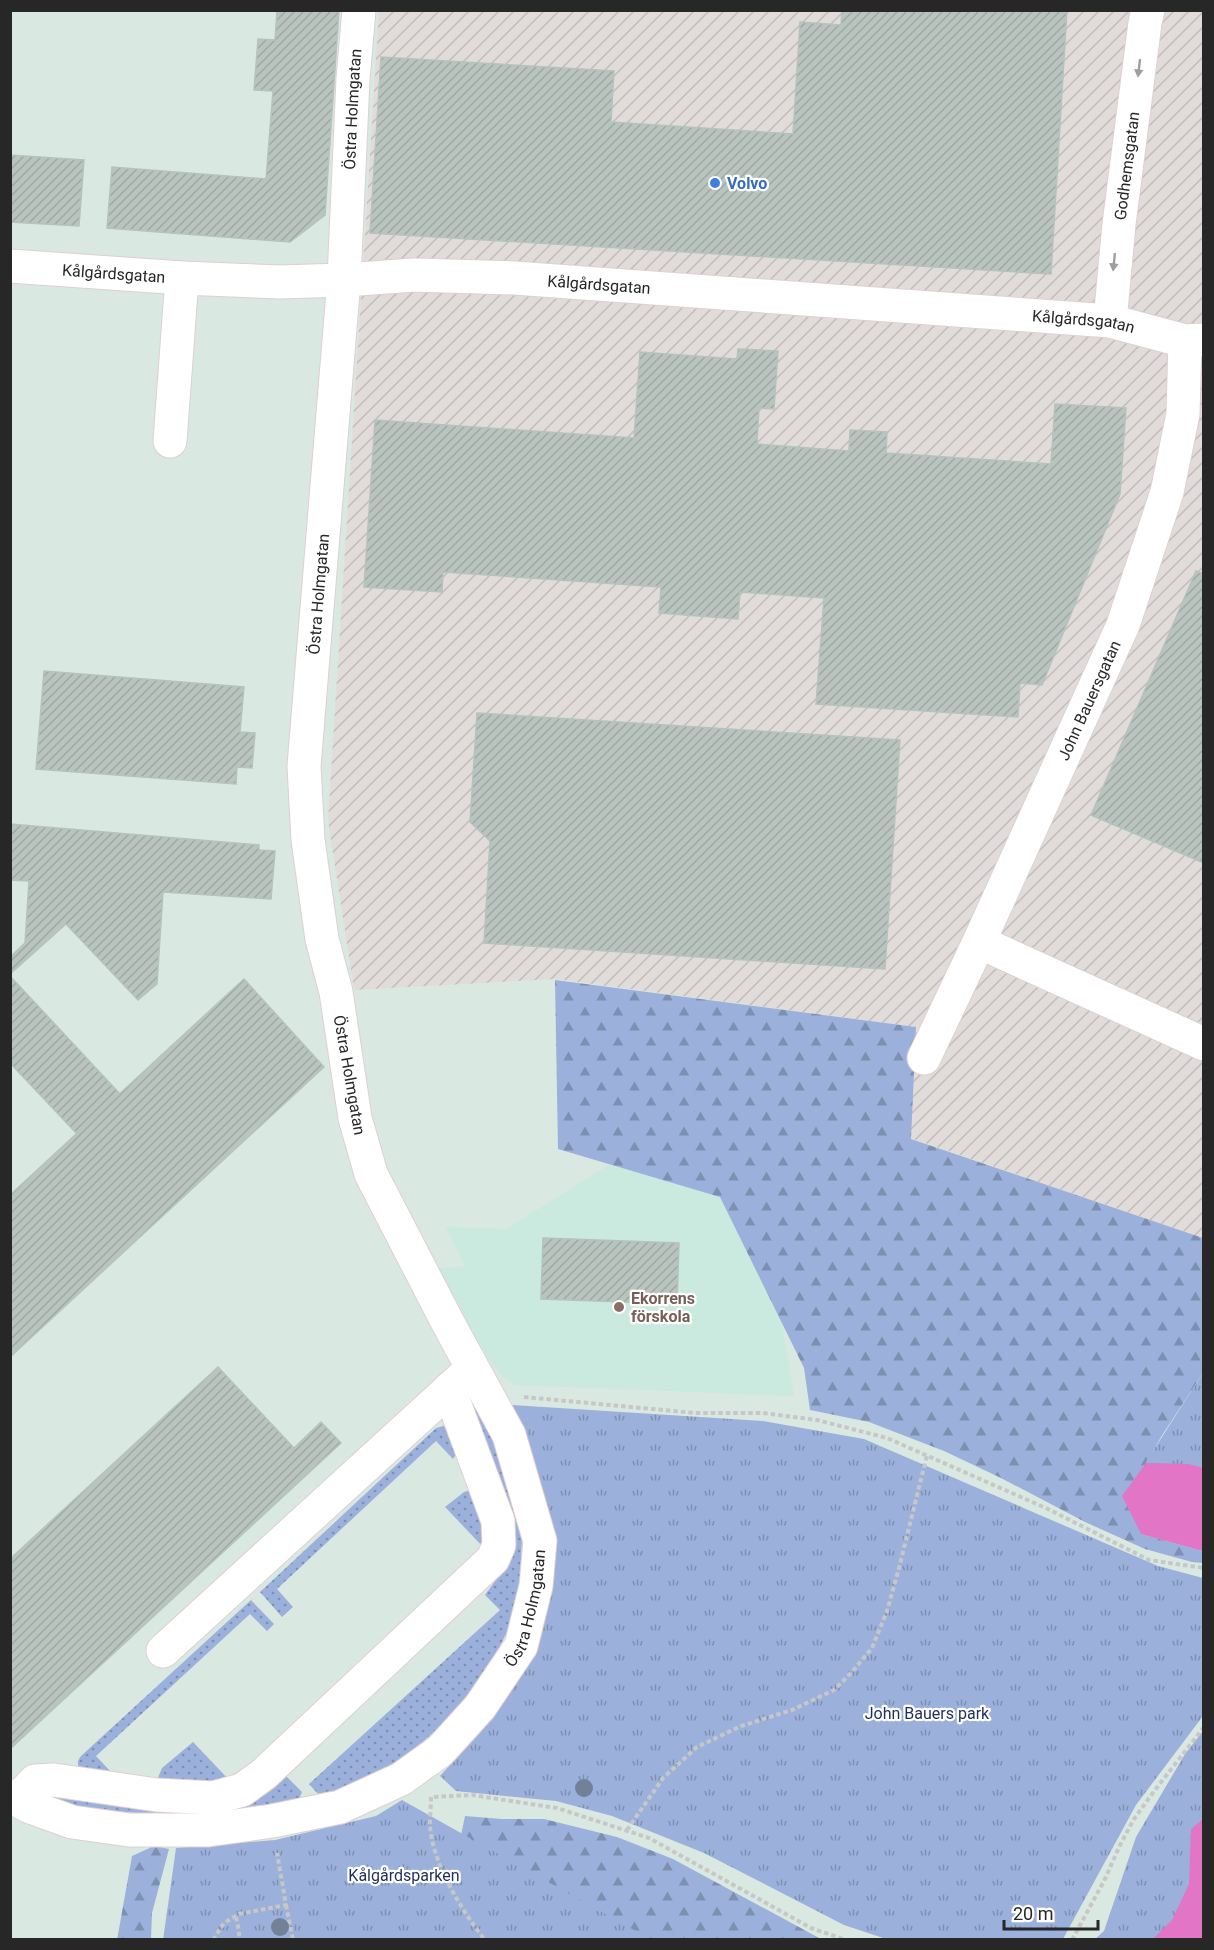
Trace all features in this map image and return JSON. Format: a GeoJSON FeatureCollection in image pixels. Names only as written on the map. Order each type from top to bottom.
{"type":"FeatureCollection","features":[{"type":"Feature","properties":{"kind":"street","name":"Östra Holmgatan"},"geometry":{"type":"LineString","coordinates":[[18,1801],[72,1822],[129,1830],[208,1830],[272,1821],[340,1807],[401,1779],[440,1751],[480,1707],[521,1646],[536,1586],[540,1541],[509,1435],[470,1384],[371,1174],[355,1118],[336,992],[322,939],[308,840],[304,766],[344,280],[353,79],[359,10]]}},
{"type":"Feature","properties":{"kind":"street","name":"Godhemsgatan"},"geometry":{"type":"LineString","coordinates":[[1110,321],[1119,224],[1144,23],[1148,10]]}},
{"type":"Feature","properties":{"kind":"street","name":"Kålgårdsgatan"},"geometry":{"type":"LineString","coordinates":[[10,266],[279,282],[414,275],[514,278],[1110,321],[1194,340]]}},
{"type":"Feature","properties":{"kind":"street"},"geometry":{"type":"LineString","coordinates":[[170,441],[183,278]]}},
{"type":"Feature","properties":{"kind":"street","name":"John Bauersgatan"},"geometry":{"type":"LineString","coordinates":[[924,1058],[1123,625],[1167,492],[1183,414],[1194,340]]}},
{"type":"Feature","properties":{"kind":"street"},"geometry":{"type":"LineString","coordinates":[[979,942],[1203,1044]]}},
{"type":"Feature","properties":{"kind":"street"},"geometry":{"type":"LineString","coordinates":[[18,1801],[35,1781],[54,1780],[157,1795],[213,1798],[242,1790],[264,1774],[494,1559],[499,1545],[498,1521],[470,1384],[163,1650]]}},
{"type":"Feature","properties":{"kind":"path"},"geometry":{"type":"LineString","coordinates":[[470,1384],[696,1413],[763,1413],[817,1420],[887,1438],[1048,1509],[1149,1560],[1203,1568]]}},
{"type":"Feature","properties":{"kind":"path"},"geometry":{"type":"LineString","coordinates":[[627,1830],[663,1778],[697,1747],[741,1726],[792,1710],[834,1690],[872,1648],[887,1611],[927,1455]]}},
{"type":"Feature","properties":{"kind":"path"},"geometry":{"type":"LineString","coordinates":[[1072,1940],[1134,1820],[1203,1727]]}},
{"type":"Feature","properties":{"kind":"path"},"geometry":{"type":"LineString","coordinates":[[401,1779],[426,1797],[472,1795],[557,1808],[627,1830],[649,1838],[812,1928],[846,1940]]}},
{"type":"Feature","properties":{"kind":"path"},"geometry":{"type":"LineString","coordinates":[[431,1797],[430,1826],[436,1857],[468,1918],[485,1940]]}},
{"type":"Feature","properties":{"kind":"path"},"geometry":{"type":"LineString","coordinates":[[272,1821],[293,1940]]}},
{"type":"Feature","properties":{"kind":"path"},"geometry":{"type":"LineString","coordinates":[[213,1940],[224,1923],[239,1914],[286,1905]]}},
{"type":"Feature","properties":{"kind":"path"},"geometry":{"type":"LineString","coordinates":[[236,1917],[240,1931],[239,1940]]}},
{"type":"Feature","properties":{"kind":"shaded area"},"geometry":{"type":"Polygon","coordinates":[[[379,11],[1203,11],[1203,1238],[910,1138],[916,1027],[555,979],[354,990],[328,820],[379,11]]]}},
{"type":"Feature","properties":{"kind":"shaded area","name":"Ekorrens förskola"},"geometry":{"type":"Polygon","coordinates":[[[609,1165],[761,1200],[794,1396],[515,1385],[502,1375],[479,1347],[439,1268],[466,1267],[445,1227],[506,1229],[609,1165]]]}},
{"type":"Feature","properties":{"kind":"shaded area"},"geometry":{"type":"Polygon","coordinates":[[[1146,1463],[1189,1464],[1203,1468],[1203,1551],[1141,1534],[1122,1496],[1146,1463]]]}},
{"type":"Feature","properties":{"kind":"shaded area"},"geometry":{"type":"Polygon","coordinates":[[[1203,1819],[1203,1939],[1153,1939],[1172,1920],[1189,1884],[1191,1829],[1203,1819]]]}},
{"type":"Feature","properties":{"kind":"green space"},"geometry":{"type":"Polygon","coordinates":[[[555,980],[916,1027],[911,1139],[1203,1238],[1203,1373],[1146,1463],[1141,1534],[1203,1551],[1203,1563],[1145,1549],[1085,1522],[944,1451],[869,1422],[810,1410],[804,1368],[720,1197],[558,1149],[555,980]]]}},
{"type":"Feature","properties":{"kind":"green space"},"geometry":{"type":"Polygon","coordinates":[[[1203,1373],[1203,1551],[1141,1534],[1122,1496],[1203,1373]]]}},
{"type":"Feature","properties":{"kind":"green space"},"geometry":{"type":"Polygon","coordinates":[[[473,1398],[478,1402],[503,1465],[517,1511],[522,1539],[520,1580],[509,1628],[493,1660],[450,1718],[404,1758],[370,1779],[340,1792],[321,1796],[309,1784],[500,1610],[485,1595],[501,1573],[468,1401],[473,1398]]]}},
{"type":"Feature","properties":{"kind":"green space","name":"John Bauers park"},"geometry":{"type":"Polygon","coordinates":[[[512,1405],[763,1421],[864,1439],[1158,1566],[1203,1578],[1203,1716],[1136,1805],[1063,1939],[886,1939],[844,1925],[704,1853],[612,1816],[556,1801],[456,1791],[440,1776],[480,1733],[527,1668],[548,1599],[553,1534],[512,1405]]]}},
{"type":"Feature","properties":{"kind":"green space"},"geometry":{"type":"Polygon","coordinates":[[[447,1425],[457,1453],[453,1459],[436,1441],[277,1589],[293,1607],[282,1617],[260,1592],[436,1428],[447,1425]]]}},
{"type":"Feature","properties":{"kind":"green space"},"geometry":{"type":"Polygon","coordinates":[[[470,1490],[481,1502],[484,1548],[445,1507],[470,1490]]]}},
{"type":"Feature","properties":{"kind":"green space"},"geometry":{"type":"Polygon","coordinates":[[[251,1600],[274,1624],[267,1631],[250,1614],[96,1756],[112,1773],[80,1770],[78,1763],[81,1756],[251,1600]]]}},
{"type":"Feature","properties":{"kind":"green space"},"geometry":{"type":"Polygon","coordinates":[[[1203,1731],[1203,1939],[1094,1940],[1104,1931],[1136,1837],[1185,1754],[1203,1731]]]}},
{"type":"Feature","properties":{"kind":"green space"},"geometry":{"type":"Polygon","coordinates":[[[193,1742],[232,1783],[157,1780],[162,1768],[193,1742]]]}},
{"type":"Feature","properties":{"kind":"green space"},"geometry":{"type":"Polygon","coordinates":[[[286,1776],[302,1792],[299,1799],[292,1804],[169,1817],[65,1805],[54,1800],[55,1796],[286,1776]]]}},
{"type":"Feature","properties":{"kind":"green space","name":"Kålgårdsparken"},"geometry":{"type":"Polygon","coordinates":[[[402,1800],[650,1939],[163,1940],[176,1848],[275,1840],[376,1816],[402,1800]]]}},
{"type":"Feature","properties":{"kind":"green space"},"geometry":{"type":"Polygon","coordinates":[[[465,1816],[544,1819],[617,1837],[673,1859],[821,1939],[597,1939],[460,1840],[465,1816]]]}},
{"type":"Feature","properties":{"kind":"green space"},"geometry":{"type":"Polygon","coordinates":[[[154,1846],[169,1849],[152,1913],[151,1939],[117,1940],[132,1856],[154,1846]]]}},
{"type":"Feature","properties":{"kind":"building"},"geometry":{"type":"Polygon","coordinates":[[[277,10],[339,10],[325,215],[290,242],[107,228],[112,167],[266,179],[273,91],[254,90],[258,39],[275,40],[277,10]]]}},
{"type":"Feature","properties":{"kind":"building","name":"Volvo"},"geometry":{"type":"Polygon","coordinates":[[[842,10],[1067,10],[1051,274],[370,233],[381,57],[614,71],[611,122],[793,134],[800,22],[841,25],[842,10]]]}},
{"type":"Feature","properties":{"kind":"building"},"geometry":{"type":"Polygon","coordinates":[[[10,155],[84,160],[79,226],[10,222],[10,155]]]}},
{"type":"Feature","properties":{"kind":"building"},"geometry":{"type":"Polygon","coordinates":[[[738,349],[778,351],[774,409],[759,408],[757,444],[849,451],[850,430],[887,432],[886,453],[1051,464],[1055,404],[1126,408],[1120,494],[1042,685],[1020,683],[1018,717],[816,704],[824,598],[740,592],[738,619],[659,613],[661,587],[443,572],[442,592],[364,587],[375,420],[634,438],[640,352],[737,359],[738,349]]]}},
{"type":"Feature","properties":{"kind":"building"},"geometry":{"type":"Polygon","coordinates":[[[1196,571],[1204,574],[1204,863],[1091,815],[1196,571]]]}},
{"type":"Feature","properties":{"kind":"building"},"geometry":{"type":"Polygon","coordinates":[[[44,671],[244,687],[240,732],[255,733],[252,768],[237,767],[236,784],[36,769],[44,671]]]}},
{"type":"Feature","properties":{"kind":"building"},"geometry":{"type":"Polygon","coordinates":[[[477,713],[900,740],[885,969],[484,943],[490,841],[470,822],[477,713]]]}},
{"type":"Feature","properties":{"kind":"building"},"geometry":{"type":"Polygon","coordinates":[[[10,824],[259,845],[259,850],[275,851],[271,899],[163,892],[157,984],[138,1000],[66,924],[10,974],[10,957],[25,943],[29,881],[10,880],[10,824]]]}},
{"type":"Feature","properties":{"kind":"building"},"geometry":{"type":"Polygon","coordinates":[[[10,976],[120,1094],[77,1134],[10,1063],[10,976]]]}},
{"type":"Feature","properties":{"kind":"building"},"geometry":{"type":"Polygon","coordinates":[[[244,979],[324,1067],[10,1357],[10,1195],[244,979]]]}},
{"type":"Feature","properties":{"kind":"building"},"geometry":{"type":"Polygon","coordinates":[[[543,1238],[679,1243],[677,1304],[541,1299],[543,1238]]]}},
{"type":"Feature","properties":{"kind":"building"},"geometry":{"type":"Polygon","coordinates":[[[218,1367],[294,1448],[321,1422],[341,1443],[10,1749],[10,1559],[218,1367]]]}},
{"type":"Feature","properties":{"kind":"place","name":"Volvo"},"geometry":{"type":"Point","coordinates":[715,183]}},
{"type":"Feature","properties":{"kind":"place","name":"Ekorrens förskola"},"geometry":{"type":"Point","coordinates":[619,1307]}}]}
